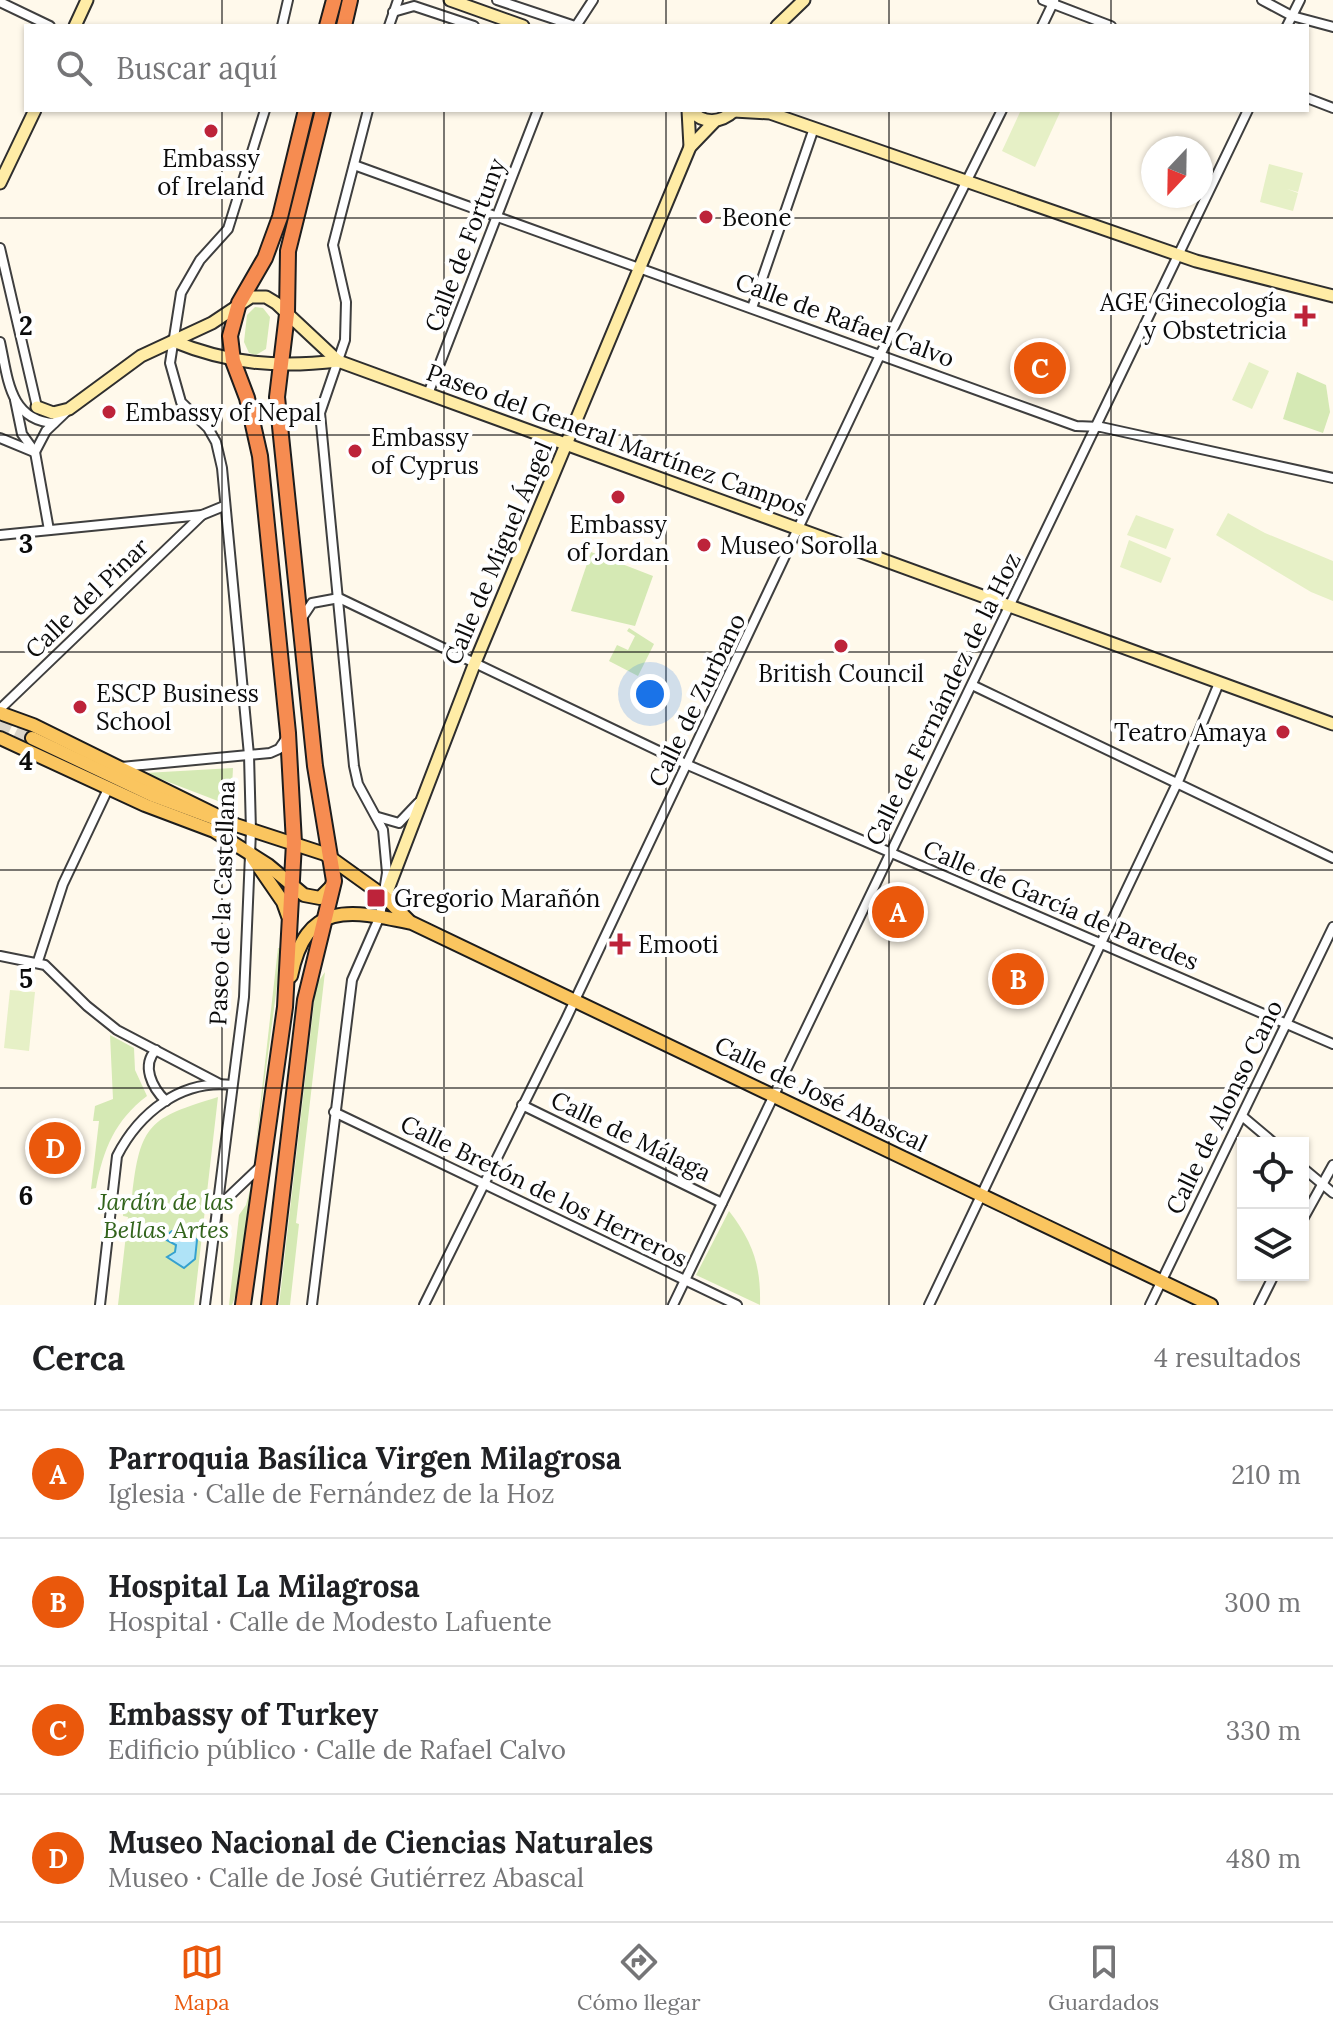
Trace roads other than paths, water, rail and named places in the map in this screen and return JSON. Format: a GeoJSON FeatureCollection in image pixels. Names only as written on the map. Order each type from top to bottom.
{"type":"FeatureCollection","features":[{"type":"Feature","properties":{"kind":"highway"},"geometry":{"type":"LineString","coordinates":[[328,24],[334,0]]}},
{"type":"Feature","properties":{"kind":"highway"},"geometry":{"type":"LineString","coordinates":[[344,24],[350,0]]}},
{"type":"Feature","properties":{"kind":"highway"},"geometry":{"type":"LineString","coordinates":[[244,1303],[285,1007],[294,843],[288,733],[260,456],[250,409],[233,361],[230,336],[239,303],[269,247],[305,112]]}},
{"type":"Feature","properties":{"kind":"highway"},"geometry":{"type":"LineString","coordinates":[[269,1305],[305,1000],[313,957],[327,918],[334,881],[333,859],[315,766],[277,408],[287,314],[288,251],[323,112]]}},
{"type":"Feature","properties":{"kind":"main road"},"geometry":{"type":"LineString","coordinates":[[0,711],[221,814],[231,823]]}},
{"type":"Feature","properties":{"kind":"main road"},"geometry":{"type":"LineString","coordinates":[[0,738],[108,789],[214,831],[304,895],[314,899],[325,896],[334,881]]}},
{"type":"Feature","properties":{"kind":"main road"},"geometry":{"type":"LineString","coordinates":[[32,738],[154,796],[333,859],[385,897],[412,923]]}},
{"type":"Feature","properties":{"kind":"main road"},"geometry":{"type":"LineString","coordinates":[[271,839],[284,831],[292,814]]}},
{"type":"Feature","properties":{"kind":"main road"},"geometry":{"type":"LineString","coordinates":[[251,855],[283,902],[290,931]]}},
{"type":"Feature","properties":{"kind":"main road"},"geometry":{"type":"LineString","coordinates":[[285,1007],[299,946],[314,926],[327,918],[352,911],[412,923]]}},
{"type":"Feature","properties":{"kind":"main road","name":"Calle de José Abascal"},"geometry":{"type":"LineString","coordinates":[[412,923],[1211,1305]]}},
{"type":"Feature","properties":{"kind":"street"},"geometry":{"type":"LineString","coordinates":[[76,24],[87,0]]}},
{"type":"Feature","properties":{"kind":"street"},"geometry":{"type":"LineString","coordinates":[[282,24],[288,0]]}},
{"type":"Feature","properties":{"kind":"street"},"geometry":{"type":"LineString","coordinates":[[390,24],[398,0]]}},
{"type":"Feature","properties":{"kind":"street"},"geometry":{"type":"LineString","coordinates":[[450,0],[517,24]]}},
{"type":"Feature","properties":{"kind":"street"},"geometry":{"type":"LineString","coordinates":[[497,0],[569,24]]}},
{"type":"Feature","properties":{"kind":"street"},"geometry":{"type":"LineString","coordinates":[[576,24],[593,0]]}},
{"type":"Feature","properties":{"kind":"street"},"geometry":{"type":"LineString","coordinates":[[779,24],[804,0]]}},
{"type":"Feature","properties":{"kind":"street"},"geometry":{"type":"LineString","coordinates":[[1043,0],[1106,24]]}},
{"type":"Feature","properties":{"kind":"street"},"geometry":{"type":"LineString","coordinates":[[1262,0],[1292,16],[1333,27]]}},
{"type":"Feature","properties":{"kind":"street"},"geometry":{"type":"LineString","coordinates":[[1288,24],[1300,0]]}},
{"type":"Feature","properties":{"kind":"street"},"geometry":{"type":"LineString","coordinates":[[0,2],[46,24]]}},
{"type":"Feature","properties":{"kind":"street"},"geometry":{"type":"LineString","coordinates":[[1043,24],[1054,2]]}},
{"type":"Feature","properties":{"kind":"street"},"geometry":{"type":"LineString","coordinates":[[393,12],[414,6],[468,24]]}},
{"type":"Feature","properties":{"kind":"street"},"geometry":{"type":"LineString","coordinates":[[1309,99],[1333,108]]}},
{"type":"Feature","properties":{"kind":"street"},"geometry":{"type":"LineString","coordinates":[[0,183],[34,112]]}},
{"type":"Feature","properties":{"kind":"street","name":"Paseo de la Castellana"},"geometry":{"type":"LineString","coordinates":[[205,1305],[244,997],[251,855],[249,755],[222,468],[216,442],[208,428],[181,402],[170,363],[181,293],[200,260],[228,229],[264,112]]}},
{"type":"Feature","properties":{"kind":"street"},"geometry":{"type":"LineString","coordinates":[[312,1305],[352,980],[385,897],[387,846],[377,817],[358,784],[354,766],[320,413],[345,340],[347,312],[333,245],[367,112]]}},
{"type":"Feature","properties":{"kind":"street","name":"Calle de Fortuny"},"geometry":{"type":"LineString","coordinates":[[428,394],[537,112]]}},
{"type":"Feature","properties":{"kind":"street","name":"Calle de Miguel Ángel"},"geometry":{"type":"LineString","coordinates":[[689,112],[690,147]]}},
{"type":"Feature","properties":{"kind":"street"},"geometry":{"type":"LineString","coordinates":[[692,112],[703,120],[715,121]]}},
{"type":"Feature","properties":{"kind":"street","name":"Calle de Miguel Ángel"},"geometry":{"type":"LineString","coordinates":[[385,897],[474,665],[690,147],[715,121],[732,112]]}},
{"type":"Feature","properties":{"kind":"street"},"geometry":{"type":"LineString","coordinates":[[771,112],[1178,254],[1333,296]]}},
{"type":"Feature","properties":{"kind":"street","name":"Calle de Zurbano"},"geometry":{"type":"LineString","coordinates":[[424,1305],[688,765],[881,353],[1001,112]]}},
{"type":"Feature","properties":{"kind":"street","name":"Calle de Fernández de la Hoz"},"geometry":{"type":"LineString","coordinates":[[673,1305],[1247,112]]}},
{"type":"Feature","properties":{"kind":"street"},"geometry":{"type":"LineString","coordinates":[[752,308],[814,128]]}},
{"type":"Feature","properties":{"kind":"street","name":"Calle de Rafael Calvo"},"geometry":{"type":"LineString","coordinates":[[354,165],[1076,426],[1096,427],[1333,478]]}},
{"type":"Feature","properties":{"kind":"street"},"geometry":{"type":"LineString","coordinates":[[0,248],[37,407],[53,413],[69,409]]}},
{"type":"Feature","properties":{"kind":"street"},"geometry":{"type":"LineString","coordinates":[[35,452],[40,439],[69,409],[137,358],[212,323],[239,303],[261,296],[287,314],[338,361]]}},
{"type":"Feature","properties":{"kind":"street"},"geometry":{"type":"LineString","coordinates":[[173,341],[233,361],[280,366],[338,361]]}},
{"type":"Feature","properties":{"kind":"street"},"geometry":{"type":"LineString","coordinates":[[0,342],[22,434],[35,452],[49,530]]}},
{"type":"Feature","properties":{"kind":"street","name":"Paseo del General Martínez Campos"},"geometry":{"type":"LineString","coordinates":[[338,361],[1333,724]]}},
{"type":"Feature","properties":{"kind":"street"},"geometry":{"type":"LineString","coordinates":[[15,400],[32,419],[54,423]]}},
{"type":"Feature","properties":{"kind":"street"},"geometry":{"type":"LineString","coordinates":[[0,438],[35,452]]}},
{"type":"Feature","properties":{"kind":"street"},"geometry":{"type":"LineString","coordinates":[[0,535],[202,515],[224,506]]}},
{"type":"Feature","properties":{"kind":"street","name":"Calle del Pinar"},"geometry":{"type":"LineString","coordinates":[[0,711],[202,515]]}},
{"type":"Feature","properties":{"kind":"street"},"geometry":{"type":"LineString","coordinates":[[300,622],[312,603],[339,598]]}},
{"type":"Feature","properties":{"kind":"street","name":"Calle de García de Paredes"},"geometry":{"type":"LineString","coordinates":[[339,598],[688,765],[1333,1044]]}},
{"type":"Feature","properties":{"kind":"street"},"geometry":{"type":"LineString","coordinates":[[929,1305],[1177,783],[1219,683]]}},
{"type":"Feature","properties":{"kind":"street"},"geometry":{"type":"LineString","coordinates":[[972,685],[1333,858]]}},
{"type":"Feature","properties":{"kind":"street"},"geometry":{"type":"LineString","coordinates":[[120,767],[249,755],[279,749],[288,733]]}},
{"type":"Feature","properties":{"kind":"street"},"geometry":{"type":"LineString","coordinates":[[38,961],[63,884],[108,789]]}},
{"type":"Feature","properties":{"kind":"street"},"geometry":{"type":"LineString","coordinates":[[377,817],[399,823],[421,799]]}},
{"type":"Feature","properties":{"kind":"street","name":"Calle de Alonso Cano"},"geometry":{"type":"LineString","coordinates":[[1150,1305],[1331,938],[1333,927]]}},
{"type":"Feature","properties":{"kind":"street"},"geometry":{"type":"LineString","coordinates":[[0,956],[38,961],[52,970],[101,1019],[220,1084]]}},
{"type":"Feature","properties":{"kind":"street"},"geometry":{"type":"LineString","coordinates":[[156,1050],[149,1060],[148,1071],[166,1101]]}},
{"type":"Feature","properties":{"kind":"street"},"geometry":{"type":"LineString","coordinates":[[100,1305],[117,1156],[141,1119],[166,1101],[190,1090],[220,1084],[232,1085]]}},
{"type":"Feature","properties":{"kind":"street","name":"Calle de Málaga"},"geometry":{"type":"LineString","coordinates":[[522,1105],[722,1203]]}},
{"type":"Feature","properties":{"kind":"street","name":"Calle Bretón de los Herreros"},"geometry":{"type":"LineString","coordinates":[[334,1112],[737,1305]]}},
{"type":"Feature","properties":{"kind":"street"},"geometry":{"type":"LineString","coordinates":[[1242,1116],[1267,1137]]}},
{"type":"Feature","properties":{"kind":"street"},"geometry":{"type":"LineString","coordinates":[[217,1210],[264,1163]]}},
{"type":"Feature","properties":{"kind":"street"},"geometry":{"type":"LineString","coordinates":[[1308,1209],[1333,1165]]}},
{"type":"Feature","properties":{"kind":"street"},"geometry":{"type":"LineString","coordinates":[[1309,1173],[1333,1193]]}},
{"type":"Feature","properties":{"kind":"street"},"geometry":{"type":"LineString","coordinates":[[1259,1305],[1271,1281]]}},
{"type":"Feature","properties":{"kind":"water"},"geometry":{"type":"Polygon","coordinates":[[[172,1231],[187,1231],[197,1240],[195,1259],[184,1268],[167,1257],[175,1252],[176,1245],[163,1238],[172,1231]]]}},
{"type":"Feature","properties":{"kind":"tunnel"},"geometry":{"type":"LineString","coordinates":[[0,723],[32,738]]}},
{"type":"Feature","properties":{"kind":"place","name":"Embassy of Ireland"},"geometry":{"type":"Point","coordinates":[211,131]}},
{"type":"Feature","properties":{"kind":"place","name":"Beone"},"geometry":{"type":"Point","coordinates":[706,217]}},
{"type":"Feature","properties":{"kind":"place","name":"AGE Ginecología y Obstetricia"},"geometry":{"type":"Point","coordinates":[1305,316]}},
{"type":"Feature","properties":{"kind":"place","name":"Embassy of Turkey"},"geometry":{"type":"Point","coordinates":[1040,368]}},
{"type":"Feature","properties":{"kind":"place","name":"Embassy of Nepal"},"geometry":{"type":"Point","coordinates":[109,412]}},
{"type":"Feature","properties":{"kind":"place","name":"Embassy of Cyprus"},"geometry":{"type":"Point","coordinates":[355,451]}},
{"type":"Feature","properties":{"kind":"place","name":"Embassy of Jordan"},"geometry":{"type":"Point","coordinates":[618,497]}},
{"type":"Feature","properties":{"kind":"place","name":"Museo Sorolla"},"geometry":{"type":"Point","coordinates":[704,545]}},
{"type":"Feature","properties":{"kind":"place","name":"British Council"},"geometry":{"type":"Point","coordinates":[841,646]}},
{"type":"Feature","properties":{"kind":"place","name":"ESCP Business School"},"geometry":{"type":"Point","coordinates":[80,707]}},
{"type":"Feature","properties":{"kind":"place","name":"Teatro Amaya"},"geometry":{"type":"Point","coordinates":[1283,732]}},
{"type":"Feature","properties":{"kind":"place","name":"Gregorio Marañón"},"geometry":{"type":"Point","coordinates":[376,898]}},
{"type":"Feature","properties":{"kind":"place","name":"Parroquia Basílica Virgen Milagrosa"},"geometry":{"type":"Point","coordinates":[898,912]}},
{"type":"Feature","properties":{"kind":"place","name":"Emooti"},"geometry":{"type":"Point","coordinates":[620,944]}},
{"type":"Feature","properties":{"kind":"place","name":"Hospital La Milagrosa"},"geometry":{"type":"Point","coordinates":[1018,979]}},
{"type":"Feature","properties":{"kind":"place","name":"Museo Nacional de Ciencias Naturales"},"geometry":{"type":"Point","coordinates":[55,1148]}},
{"type":"Feature","properties":{"kind":"park label","name":"Jardín de las Bellas Artes"},"geometry":{"type":"Point","coordinates":[166,1215]}}]}
